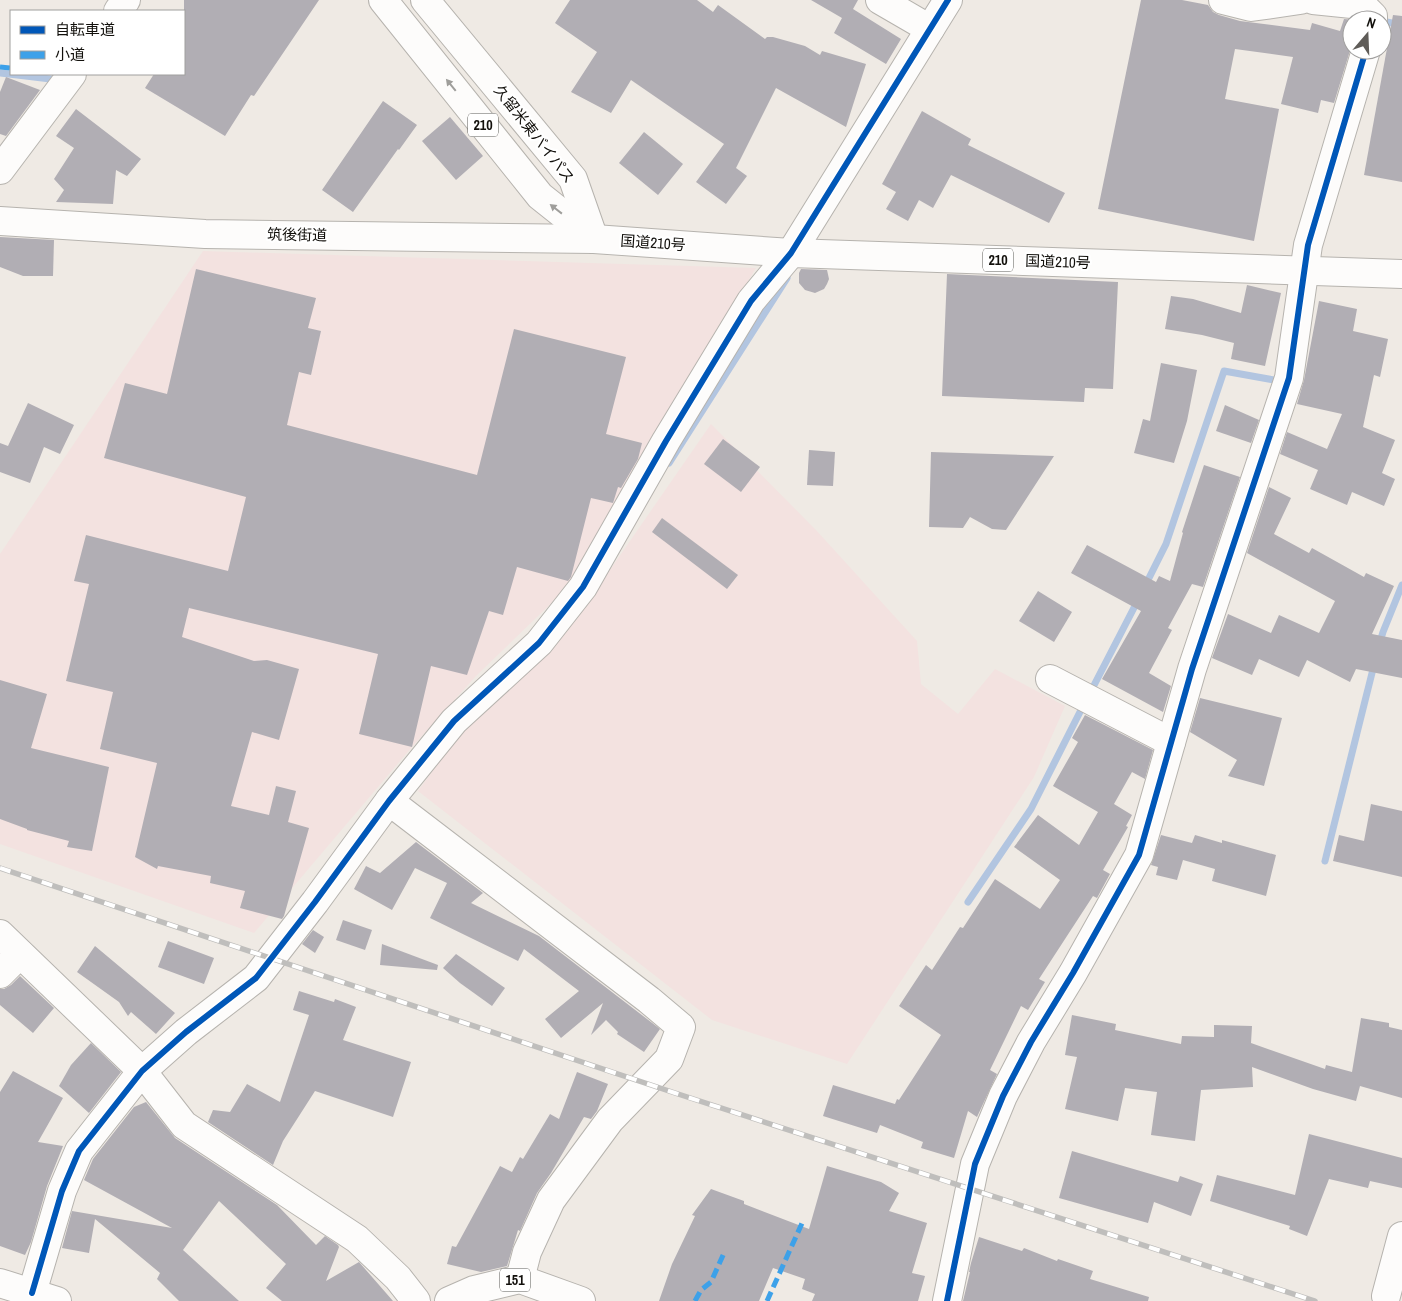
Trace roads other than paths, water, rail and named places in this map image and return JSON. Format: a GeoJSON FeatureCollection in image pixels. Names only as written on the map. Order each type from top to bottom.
{"type":"FeatureCollection","features":[{"type":"Feature","properties":{"kind":"main road","name":"久留米東バイパス"},"geometry":{"type":"LineString","coordinates":[[383,0],[540,196],[594,239]]}},
{"type":"Feature","properties":{"kind":"main road","name":"久留米東バイパス"},"geometry":{"type":"LineString","coordinates":[[424,0],[573,179],[594,239]]}},
{"type":"Feature","properties":{"kind":"main road"},"geometry":{"type":"LineString","coordinates":[[880,0],[930,29]]}},
{"type":"Feature","properties":{"kind":"main road"},"geometry":{"type":"LineString","coordinates":[[32,1293],[62,1192],[79,1151],[142,1071],[186,1032],[256,978],[389,802],[454,721],[539,643],[583,587],[666,441],[751,300],[791,253],[948,0]]}},
{"type":"Feature","properties":{"kind":"main road"},"geometry":{"type":"LineString","coordinates":[[1223,0],[1251,8],[1300,0]]}},
{"type":"Feature","properties":{"kind":"main road"},"geometry":{"type":"LineString","coordinates":[[1313,0],[1362,6],[1367,10]]}},
{"type":"Feature","properties":{"kind":"main road"},"geometry":{"type":"LineString","coordinates":[[948,1301],[974,1164],[1003,1096],[1139,855],[1192,669],[1290,378],[1308,245],[1363,60]]}},
{"type":"Feature","properties":{"kind":"main road"},"geometry":{"type":"LineString","coordinates":[[0,170],[71,75]]}},
{"type":"Feature","properties":{"kind":"main road","name":"筑後街道"},"geometry":{"type":"LineString","coordinates":[[0,221],[205,234],[594,239]]}},
{"type":"Feature","properties":{"kind":"main road","name":"国道210号"},"geometry":{"type":"LineString","coordinates":[[594,239],[791,253],[1402,274]]}},
{"type":"Feature","properties":{"kind":"main road"},"geometry":{"type":"LineString","coordinates":[[1050,679],[1171,742]]}},
{"type":"Feature","properties":{"kind":"main road"},"geometry":{"type":"LineString","coordinates":[[389,802],[649,1000],[681,1027],[669,1059],[610,1120],[551,1200],[527,1252],[520,1279]]}},
{"type":"Feature","properties":{"kind":"main road"},"geometry":{"type":"LineString","coordinates":[[0,934],[142,1071],[184,1125],[357,1238],[398,1278],[416,1301]]}},
{"type":"Feature","properties":{"kind":"main road"},"geometry":{"type":"LineString","coordinates":[[0,974],[20,954]]}},
{"type":"Feature","properties":{"kind":"main road"},"geometry":{"type":"LineString","coordinates":[[1386,1296],[1402,1236]]}},
{"type":"Feature","properties":{"kind":"main road","name":"151"},"geometry":{"type":"LineString","coordinates":[[448,1301],[474,1290],[520,1279],[581,1301]]}},
{"type":"Feature","properties":{"kind":"main road"},"geometry":{"type":"LineString","coordinates":[[0,1282],[57,1301]]}},
{"type":"Feature","properties":{"kind":"waterway"},"geometry":{"type":"LineString","coordinates":[[1392,23],[1402,25]]}},
{"type":"Feature","properties":{"kind":"waterway"},"geometry":{"type":"LineString","coordinates":[[0,73],[10,74]]}},
{"type":"Feature","properties":{"kind":"waterway"},"geometry":{"type":"LineString","coordinates":[[17,75],[59,80]]}},
{"type":"Feature","properties":{"kind":"waterway"},"geometry":{"type":"LineString","coordinates":[[669,463],[787,278]]}},
{"type":"Feature","properties":{"kind":"waterway"},"geometry":{"type":"LineString","coordinates":[[1145,586],[1166,544],[1224,371],[1274,380]]}},
{"type":"Feature","properties":{"kind":"waterway"},"geometry":{"type":"LineString","coordinates":[[1379,645],[1402,585]]}},
{"type":"Feature","properties":{"kind":"waterway"},"geometry":{"type":"LineString","coordinates":[[1090,693],[1138,600]]}},
{"type":"Feature","properties":{"kind":"waterway"},"geometry":{"type":"LineString","coordinates":[[1325,861],[1374,665]]}},
{"type":"Feature","properties":{"kind":"waterway"},"geometry":{"type":"LineString","coordinates":[[968,902],[1031,809],[1085,702]]}},
{"type":"Feature","properties":{"kind":"railway"},"geometry":{"type":"LineString","coordinates":[[0,868],[675,1093],[1315,1301]]}}]}
